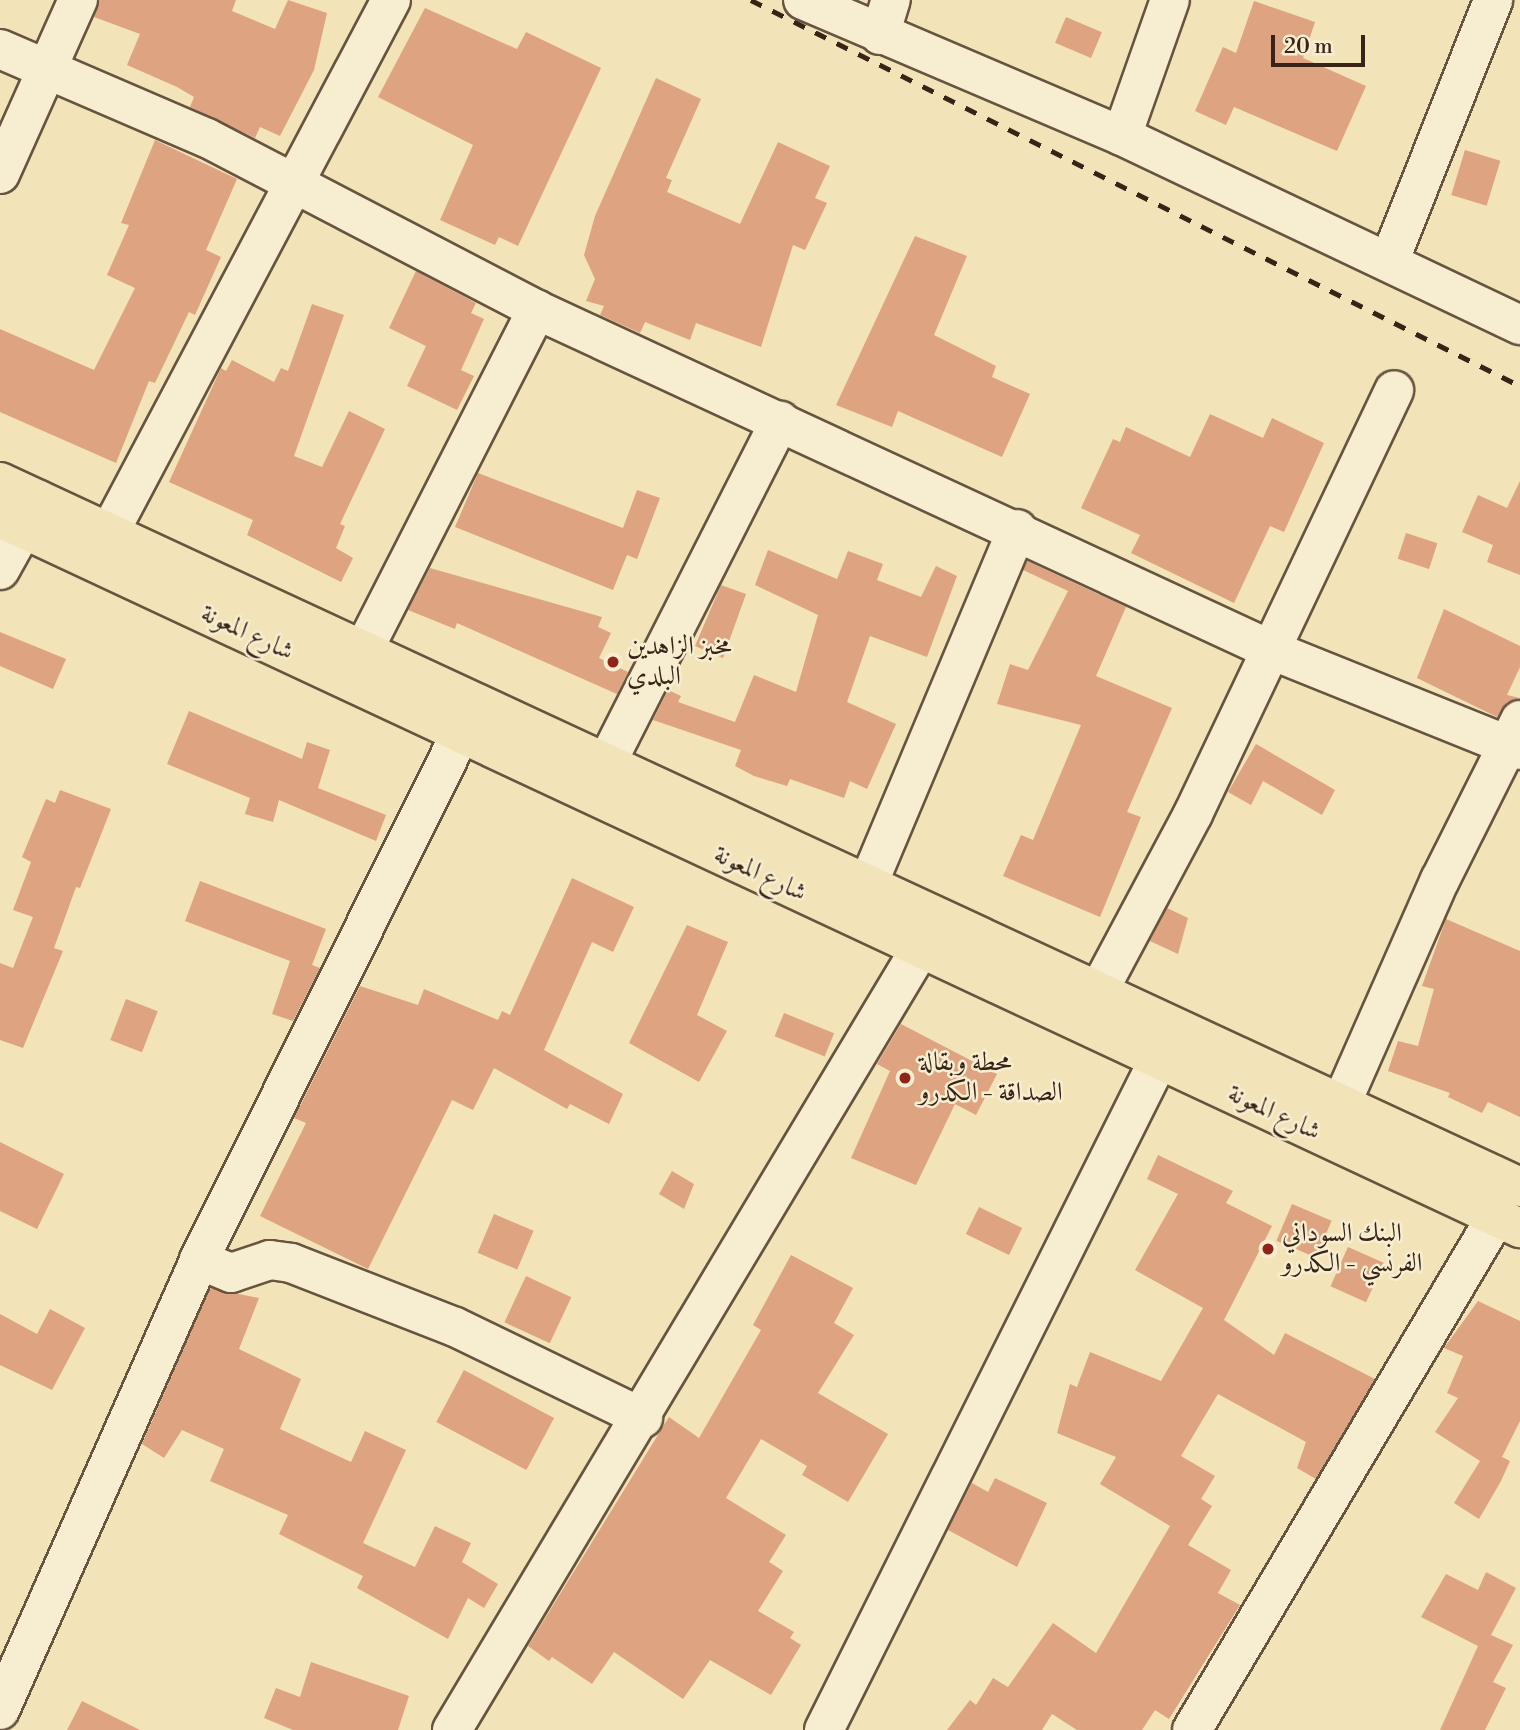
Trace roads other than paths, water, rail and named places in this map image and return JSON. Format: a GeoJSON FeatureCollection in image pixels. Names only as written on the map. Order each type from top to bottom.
{"type":"FeatureCollection","features":[{"type":"Feature","properties":{"kind":"highway","name":"شارع المعونة"},"geometry":{"type":"LineString","coordinates":[[0,482],[21,515],[460,735],[718,835],[868,884],[1520,1187]]}},
{"type":"Feature","properties":{"kind":"highway","name":"شارع المعونة"},"geometry":{"type":"LineString","coordinates":[[21,515],[108,535],[365,649],[606,764],[718,835],[920,950],[1508,1223]]}},
{"type":"Feature","properties":{"kind":"street"},"geometry":{"type":"LineString","coordinates":[[0,174],[49,70],[78,0]]}},
{"type":"Feature","properties":{"kind":"street"},"geometry":{"type":"LineString","coordinates":[[108,535],[391,0]]}},
{"type":"Feature","properties":{"kind":"street"},"geometry":{"type":"LineString","coordinates":[[803,0],[885,18],[1122,136],[1520,325]]}},
{"type":"Feature","properties":{"kind":"street"},"geometry":{"type":"LineString","coordinates":[[1122,136],[1170,0]]}},
{"type":"Feature","properties":{"kind":"street"},"geometry":{"type":"LineString","coordinates":[[1389,262],[1493,0]]}},
{"type":"Feature","properties":{"kind":"street"},"geometry":{"type":"LineString","coordinates":[[0,49],[207,138],[537,310],[1017,529],[1271,650],[1515,738],[1341,1104]]}},
{"type":"Feature","properties":{"kind":"street"},"geometry":{"type":"LineString","coordinates":[[365,649],[537,310]]}},
{"type":"Feature","properties":{"kind":"street"},"geometry":{"type":"LineString","coordinates":[[1098,992],[1271,650],[1394,390]]}},
{"type":"Feature","properties":{"kind":"street"},"geometry":{"type":"LineString","coordinates":[[606,764],[780,421]]}},
{"type":"Feature","properties":{"kind":"street"},"geometry":{"type":"LineString","coordinates":[[0,570],[21,515]]}},
{"type":"Feature","properties":{"kind":"street"},"geometry":{"type":"LineString","coordinates":[[868,884],[1017,529]]}},
{"type":"Feature","properties":{"kind":"street"},"geometry":{"type":"LineString","coordinates":[[0,1710],[199,1260],[460,735]]}},
{"type":"Feature","properties":{"kind":"street"},"geometry":{"type":"LineString","coordinates":[[452,1730],[643,1418],[920,950]]}},
{"type":"Feature","properties":{"kind":"street"},"geometry":{"type":"LineString","coordinates":[[824,1730],[1159,1059]]}},
{"type":"Feature","properties":{"kind":"street"},"geometry":{"type":"LineString","coordinates":[[1192,1730],[1508,1223]]}},
{"type":"Feature","properties":{"kind":"street"},"geometry":{"type":"LineString","coordinates":[[199,1260],[231,1273],[270,1260],[291,1263],[455,1327],[643,1418]]}},
{"type":"Feature","properties":{"kind":"railway"},"geometry":{"type":"LineString","coordinates":[[751,0],[1520,386]]}},
{"type":"Feature","properties":{"kind":"place","name":"مخبز الزاهدين البلدي"},"geometry":{"type":"Point","coordinates":[613,662]}},
{"type":"Feature","properties":{"kind":"place","name":"محطة وبقالة الصداقة - الكدرو"},"geometry":{"type":"Point","coordinates":[905,1078]}},
{"type":"Feature","properties":{"kind":"place","name":"البنك السوداني الفرنسي - الكدرو"},"geometry":{"type":"Point","coordinates":[1268,1249]}}]}
